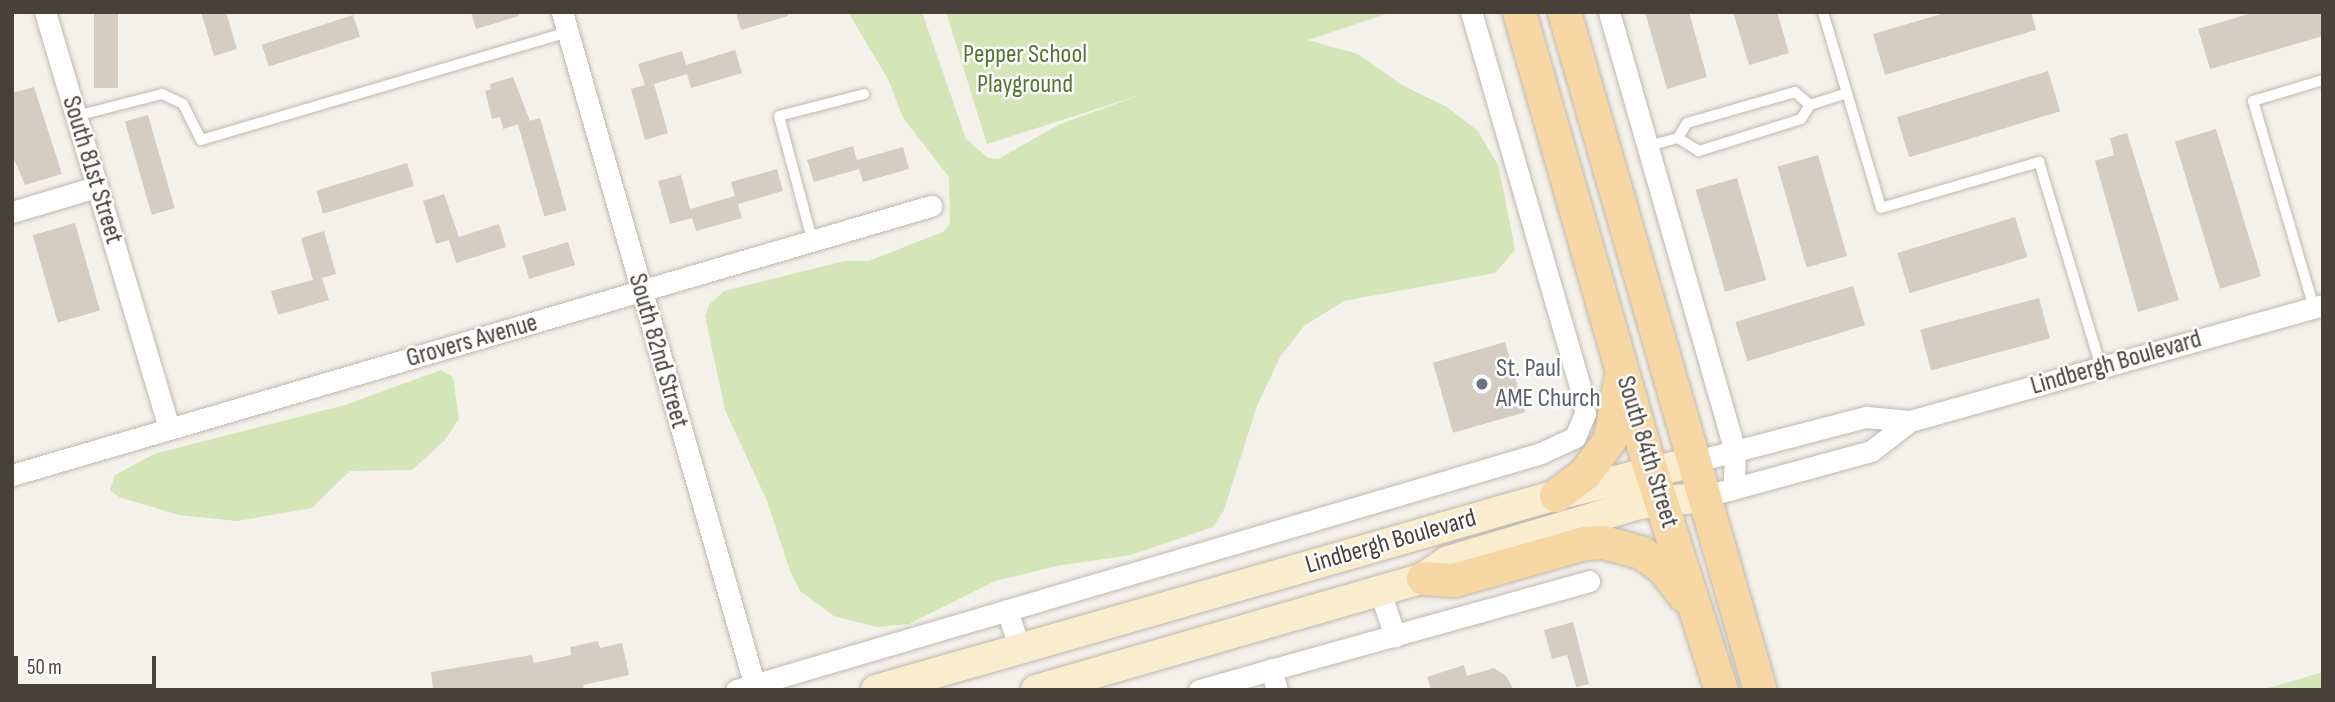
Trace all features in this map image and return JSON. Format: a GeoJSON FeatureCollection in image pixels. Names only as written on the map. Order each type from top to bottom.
{"type":"FeatureCollection","features":[{"type":"Feature","properties":{"kind":"main road","name":"South 84th Street"},"geometry":{"type":"LineString","coordinates":[[1519,12],[1651,471],[1721,690]]}},
{"type":"Feature","properties":{"kind":"main road","name":"South 84th Street"},"geometry":{"type":"LineString","coordinates":[[1564,12],[1693,461],[1719,493],[1760,690]]}},
{"type":"Feature","properties":{"kind":"main road"},"geometry":{"type":"LineString","coordinates":[[1556,495],[1596,461],[1610,439],[1622,367]]}},
{"type":"Feature","properties":{"kind":"main road","name":"Lindbergh Boulevard"},"geometry":{"type":"LineString","coordinates":[[876,690],[1556,495],[1693,461]]}},
{"type":"Feature","properties":{"kind":"main road","name":"Lindbergh Boulevard"},"geometry":{"type":"LineString","coordinates":[[1036,690],[1423,578],[1448,561],[1639,504],[1719,493]]}},
{"type":"Feature","properties":{"kind":"main road"},"geometry":{"type":"LineString","coordinates":[[1423,578],[1454,580],[1585,543],[1619,543],[1662,567],[1696,611]]}},
{"type":"Feature","properties":{"kind":"street","name":"South 81st Street"},"geometry":{"type":"LineString","coordinates":[[45,12],[169,428]]}},
{"type":"Feature","properties":{"kind":"street","name":"South 84th Street"},"geometry":{"type":"LineString","coordinates":[[1471,12],[1583,397],[1582,427],[1575,437]]}},
{"type":"Feature","properties":{"kind":"street","name":"South 84th Street"},"geometry":{"type":"LineString","coordinates":[[1609,12],[1735,452],[1719,493]]}},
{"type":"Feature","properties":{"kind":"street","name":"South 82nd Street"},"geometry":{"type":"LineString","coordinates":[[565,22],[749,688]]}},
{"type":"Feature","properties":{"kind":"street"},"geometry":{"type":"LineString","coordinates":[[12,212],[96,187]]}},
{"type":"Feature","properties":{"kind":"street","name":"Grovers Avenue"},"geometry":{"type":"LineString","coordinates":[[12,475],[813,243],[931,206]]}},
{"type":"Feature","properties":{"kind":"street","name":"Lindbergh Boulevard"},"geometry":{"type":"LineString","coordinates":[[1693,461],[1867,417],[1910,421],[2318,306]]}},
{"type":"Feature","properties":{"kind":"street","name":"Lindbergh Boulevard"},"geometry":{"type":"LineString","coordinates":[[1719,493],[1871,451],[1910,421]]}},
{"type":"Feature","properties":{"kind":"street","name":"Lindbergh Boulevard"},"geometry":{"type":"LineString","coordinates":[[749,688],[1541,453],[1575,437]]}},
{"type":"Feature","properties":{"kind":"street"},"geometry":{"type":"LineString","coordinates":[[1199,690],[1274,679],[1395,636],[1589,580]]}},
{"type":"Feature","properties":{"kind":"street","name":"Lindbergh Boulevard"},"geometry":{"type":"LineString","coordinates":[[1379,589],[1395,636]]}},
{"type":"Feature","properties":{"kind":"street"},"geometry":{"type":"LineString","coordinates":[[1007,610],[1019,649]]}},
{"type":"Feature","properties":{"kind":"lane"},"geometry":{"type":"LineString","coordinates":[[1823,12],[1881,208],[2039,163],[2101,367]]}},
{"type":"Feature","properties":{"kind":"lane"},"geometry":{"type":"LineString","coordinates":[[76,116],[162,94],[183,104],[201,140],[565,22]]}},
{"type":"Feature","properties":{"kind":"lane"},"geometry":{"type":"LineString","coordinates":[[2318,306],[2253,101],[2323,80]]}},
{"type":"Feature","properties":{"kind":"lane"},"geometry":{"type":"LineString","coordinates":[[1648,146],[1678,138],[1688,123],[1795,92],[1810,105]]}},
{"type":"Feature","properties":{"kind":"lane"},"geometry":{"type":"LineString","coordinates":[[1678,138],[1699,151],[1801,120],[1810,105],[1846,93]]}},
{"type":"Feature","properties":{"kind":"lane"},"geometry":{"type":"LineString","coordinates":[[813,243],[779,116],[864,94]]}},
{"type":"Feature","properties":{"kind":"green space","name":"Pepper School Playground"},"geometry":{"type":"Polygon","coordinates":[[[848,12],[922,12],[966,139],[988,158],[998,159],[1060,124],[1143,94],[987,144],[946,12],[1392,12],[1308,40],[1358,54],[1402,85],[1447,107],[1478,131],[1499,167],[1515,250],[1495,273],[1344,301],[1304,326],[1280,357],[1257,406],[1224,510],[1213,527],[1131,555],[1057,566],[995,581],[909,624],[877,627],[834,616],[800,591],[790,571],[767,501],[725,410],[705,316],[709,305],[724,291],[845,261],[868,261],[943,232],[950,224],[949,177],[903,118],[889,81],[848,12]]]}},
{"type":"Feature","properties":{"kind":"green space"},"geometry":{"type":"Polygon","coordinates":[[[441,370],[453,377],[459,419],[444,441],[412,470],[350,471],[312,508],[237,521],[179,515],[119,497],[110,490],[115,475],[154,454],[345,405],[441,370]]]}},
{"type":"Feature","properties":{"kind":"green space"},"geometry":{"type":"Polygon","coordinates":[[[2323,672],[2323,690],[2261,690],[2323,672]]]}},
{"type":"Feature","properties":{"kind":"building"},"geometry":{"type":"Polygon","coordinates":[[[94,12],[118,12],[118,88],[94,88],[94,12]]]}},
{"type":"Feature","properties":{"kind":"building"},"geometry":{"type":"Polygon","coordinates":[[[201,12],[226,12],[237,49],[214,56],[201,12]]]}},
{"type":"Feature","properties":{"kind":"building"},"geometry":{"type":"Polygon","coordinates":[[[471,12],[518,12],[519,16],[476,29],[471,12]]]}},
{"type":"Feature","properties":{"kind":"building"},"geometry":{"type":"Polygon","coordinates":[[[736,12],[787,12],[788,16],[741,30],[736,12]]]}},
{"type":"Feature","properties":{"kind":"building"},"geometry":{"type":"Polygon","coordinates":[[[1645,12],[1689,12],[1707,77],[1667,89],[1645,12]]]}},
{"type":"Feature","properties":{"kind":"building"},"geometry":{"type":"Polygon","coordinates":[[[1733,12],[1777,12],[1789,53],[1749,65],[1733,12]]]}},
{"type":"Feature","properties":{"kind":"building"},"geometry":{"type":"Polygon","coordinates":[[[1948,12],[2031,12],[2036,30],[1885,75],[1873,34],[1948,12]]]}},
{"type":"Feature","properties":{"kind":"building"},"geometry":{"type":"Polygon","coordinates":[[[2255,12],[2323,12],[2323,36],[2210,69],[2198,29],[2255,12]]]}},
{"type":"Feature","properties":{"kind":"building"},"geometry":{"type":"Polygon","coordinates":[[[353,15],[360,37],[269,67],[262,45],[353,15]]]}},
{"type":"Feature","properties":{"kind":"building"},"geometry":{"type":"Polygon","coordinates":[[[735,50],[742,73],[691,88],[687,74],[654,84],[668,133],[645,140],[631,89],[645,85],[638,64],[682,51],[686,65],[735,50]]]}},
{"type":"Feature","properties":{"kind":"building"},"geometry":{"type":"Polygon","coordinates":[[[2048,71],[2060,111],[1909,157],[1897,117],[2048,71]]]}},
{"type":"Feature","properties":{"kind":"building"},"geometry":{"type":"Polygon","coordinates":[[[513,77],[530,121],[503,129],[500,117],[492,119],[485,91],[491,89],[490,84],[513,77]]]}},
{"type":"Feature","properties":{"kind":"building"},"geometry":{"type":"Polygon","coordinates":[[[34,87],[62,174],[25,185],[12,154],[12,93],[34,87]]]}},
{"type":"Feature","properties":{"kind":"building"},"geometry":{"type":"Polygon","coordinates":[[[148,115],[175,208],[152,215],[125,122],[148,115]]]}},
{"type":"Feature","properties":{"kind":"building"},"geometry":{"type":"Polygon","coordinates":[[[540,118],[566,210],[544,217],[518,124],[540,118]]]}},
{"type":"Feature","properties":{"kind":"building"},"geometry":{"type":"Polygon","coordinates":[[[2216,129],[2261,276],[2220,289],[2175,142],[2216,129]]]}},
{"type":"Feature","properties":{"kind":"building"},"geometry":{"type":"Polygon","coordinates":[[[2127,133],[2179,300],[2138,312],[2095,161],[2114,155],[2110,138],[2127,133]]]}},
{"type":"Feature","properties":{"kind":"building"},"geometry":{"type":"Polygon","coordinates":[[[853,146],[857,160],[903,147],[909,169],[863,182],[859,169],[814,182],[807,160],[853,146]]]}},
{"type":"Feature","properties":{"kind":"building"},"geometry":{"type":"Polygon","coordinates":[[[1818,155],[1847,256],[1807,268],[1778,167],[1818,155]]]}},
{"type":"Feature","properties":{"kind":"building"},"geometry":{"type":"Polygon","coordinates":[[[407,163],[414,186],[323,214],[316,191],[407,163]]]}},
{"type":"Feature","properties":{"kind":"building"},"geometry":{"type":"Polygon","coordinates":[[[777,169],[783,191],[738,204],[742,218],[696,231],[692,218],[670,224],[658,181],[681,175],[690,209],[735,196],[731,182],[777,169]]]}},
{"type":"Feature","properties":{"kind":"building"},"geometry":{"type":"Polygon","coordinates":[[[1737,178],[1766,280],[1725,292],[1696,190],[1737,178]]]}},
{"type":"Feature","properties":{"kind":"building"},"geometry":{"type":"Polygon","coordinates":[[[444,194],[459,237],[499,224],[506,247],[456,263],[449,240],[436,244],[423,201],[444,194]]]}},
{"type":"Feature","properties":{"kind":"building"},"geometry":{"type":"Polygon","coordinates":[[[2015,217],[2027,257],[1910,293],[1897,253],[2015,217]]]}},
{"type":"Feature","properties":{"kind":"building"},"geometry":{"type":"Polygon","coordinates":[[[75,223],[100,310],[58,323],[33,235],[75,223]]]}},
{"type":"Feature","properties":{"kind":"building"},"geometry":{"type":"Polygon","coordinates":[[[324,231],[336,274],[322,278],[329,300],[278,315],[271,291],[313,280],[301,238],[324,231]]]}},
{"type":"Feature","properties":{"kind":"building"},"geometry":{"type":"Polygon","coordinates":[[[568,242],[575,265],[529,279],[522,256],[568,242]]]}},
{"type":"Feature","properties":{"kind":"building"},"geometry":{"type":"Polygon","coordinates":[[[1853,286],[1865,325],[1747,361],[1735,322],[1853,286]]]}},
{"type":"Feature","properties":{"kind":"building"},"geometry":{"type":"Polygon","coordinates":[[[2039,298],[2050,339],[1931,370],[1920,330],[2039,298]]]}},
{"type":"Feature","properties":{"kind":"building"},"geometry":{"type":"Polygon","coordinates":[[[1505,342],[1525,412],[1453,433],[1433,363],[1505,342]]]}},
{"type":"Feature","properties":{"kind":"building"},"geometry":{"type":"Polygon","coordinates":[[[1573,622],[1589,684],[1576,687],[1567,655],[1552,659],[1544,630],[1573,622]]]}},
{"type":"Feature","properties":{"kind":"building"},"geometry":{"type":"Polygon","coordinates":[[[598,641],[600,648],[622,643],[629,675],[583,685],[584,690],[433,690],[431,672],[532,655],[534,663],[571,655],[570,647],[598,641]]]}},
{"type":"Feature","properties":{"kind":"building"},"geometry":{"type":"Polygon","coordinates":[[[1464,665],[1467,676],[1494,668],[1506,676],[1514,690],[1431,690],[1427,677],[1464,665]]]}},
{"type":"Feature","properties":{"kind":"place","name":"St. Paul AME Church"},"geometry":{"type":"Point","coordinates":[1482,384]}}]}
